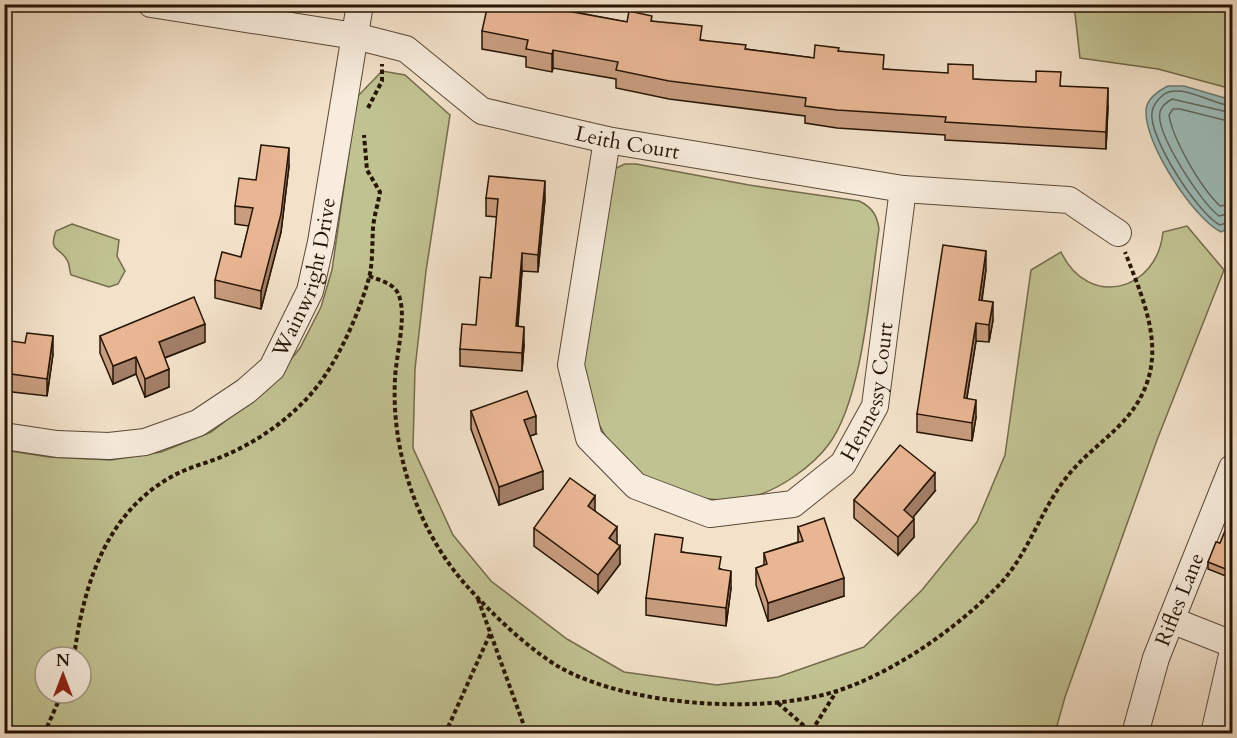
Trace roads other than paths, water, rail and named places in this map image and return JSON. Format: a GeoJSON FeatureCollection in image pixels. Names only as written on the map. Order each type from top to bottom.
{"type":"FeatureCollection","features":[{"type":"Feature","properties":{"kind":"street","name":"Leith Court"},"geometry":{"type":"LineString","coordinates":[[151,4],[355,36],[406,49],[482,111],[607,140],[903,189],[1069,200],[1118,233]]}},
{"type":"Feature","properties":{"kind":"street","name":"Wainwright Drive"},"geometry":{"type":"LineString","coordinates":[[4,436],[57,444],[109,446],[145,441],[198,423],[246,391],[272,368],[310,291],[321,242],[360,4]]}},
{"type":"Feature","properties":{"kind":"street","name":"Hennessy Court"},"geometry":{"type":"LineString","coordinates":[[607,140],[571,365],[588,438],[636,486],[710,514],[793,504],[843,464],[875,406],[903,189]]}},
{"type":"Feature","properties":{"kind":"street","name":"Rifles Lane"},"geometry":{"type":"LineString","coordinates":[[1135,734],[1156,658],[1232,470]]}},
{"type":"Feature","properties":{"kind":"street"},"geometry":{"type":"LineString","coordinates":[[1172,620],[1233,644]]}},
{"type":"Feature","properties":{"kind":"street"},"geometry":{"type":"LineString","coordinates":[[1214,734],[1233,655]]}},
{"type":"Feature","properties":{"kind":"street"},"geometry":{"type":"LineString","coordinates":[[1222,734],[1233,703]]}},
{"type":"Feature","properties":{"kind":"water"},"geometry":{"type":"Polygon","coordinates":[[[1168,86],[1184,86],[1232,100],[1232,221],[1229,228],[1221,232],[1197,212],[1185,197],[1162,161],[1148,127],[1146,108],[1153,96],[1168,86]]]}}]}
